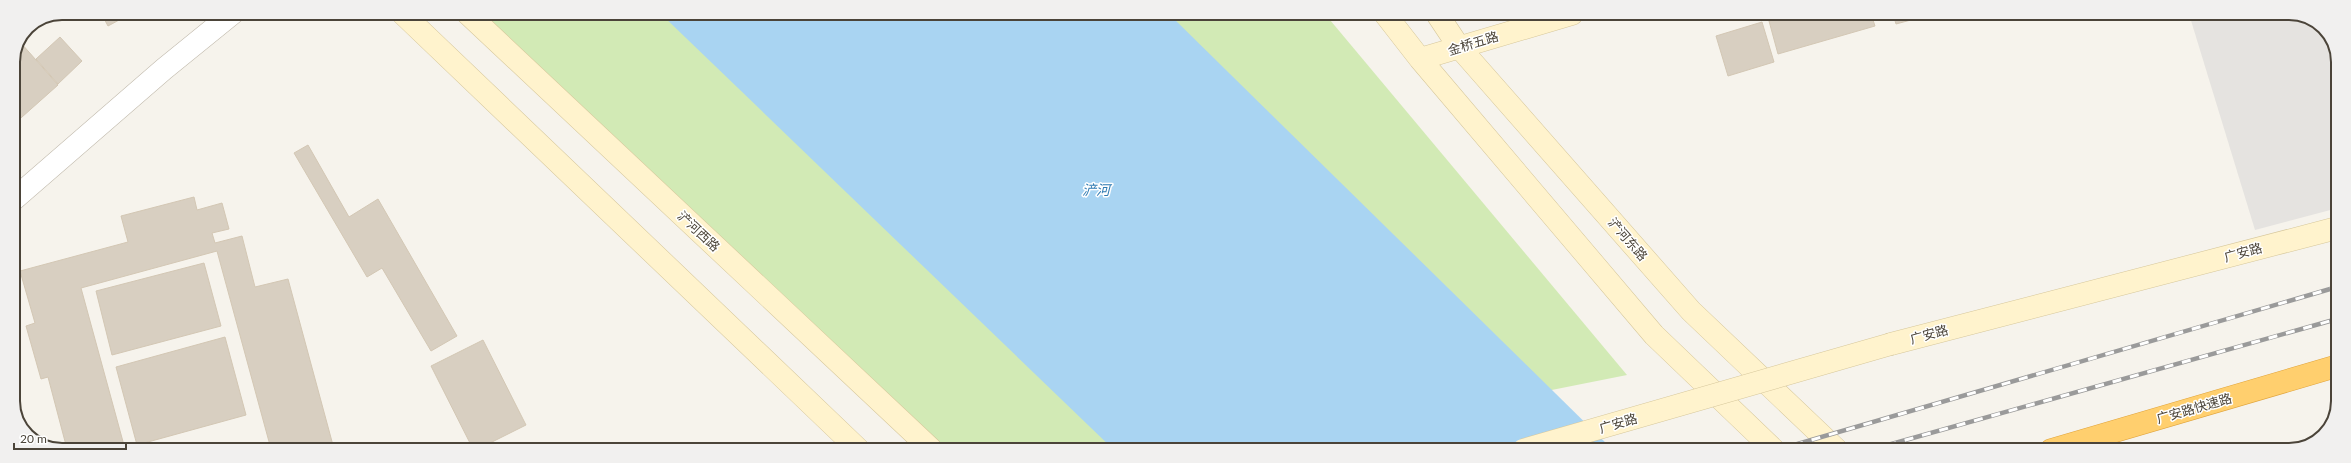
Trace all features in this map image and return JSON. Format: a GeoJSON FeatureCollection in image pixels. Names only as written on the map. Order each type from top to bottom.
{"type":"FeatureCollection","features":[{"type":"Feature","properties":{"kind":"highway","name":"广安路快速路"},"geometry":{"type":"LineString","coordinates":[[2075,443],[2331,368]]}},
{"type":"Feature","properties":{"kind":"main road"},"geometry":{"type":"LineString","coordinates":[[409,20],[852,443]]}},
{"type":"Feature","properties":{"kind":"main road","name":"浐河西路"},"geometry":{"type":"LineString","coordinates":[[474,20],[925,443]]}},
{"type":"Feature","properties":{"kind":"main road"},"geometry":{"type":"LineString","coordinates":[[1390,20],[1420,59],[1654,335],[1767,443]]}},
{"type":"Feature","properties":{"kind":"main road","name":"浐河东路"},"geometry":{"type":"LineString","coordinates":[[1441,20],[1459,47],[1691,311],[1830,443]]}},
{"type":"Feature","properties":{"kind":"main road","name":"金桥五路"},"geometry":{"type":"LineString","coordinates":[[1420,59],[1551,20]]}},
{"type":"Feature","properties":{"kind":"main road","name":"广安路"},"geometry":{"type":"LineString","coordinates":[[1547,443],[1891,344],[2331,230]]}},
{"type":"Feature","properties":{"kind":"street"},"geometry":{"type":"LineString","coordinates":[[20,194],[164,69],[224,20]]}},
{"type":"Feature","properties":{"kind":"green space","name":"浐河"},"geometry":{"type":"Polygon","coordinates":[[[474,20],[1330,20],[1627,375],[1286,443],[924,443],[474,20]]]}},
{"type":"Feature","properties":{"kind":"shaded area"},"geometry":{"type":"Polygon","coordinates":[[[2191,20],[2297,21],[2305,23],[2317,30],[2321,34],[2330,51],[2331,210],[2255,230],[2191,20]]]}},
{"type":"Feature","properties":{"kind":"water","name":"浐河"},"geometry":{"type":"Polygon","coordinates":[[[667,20],[1175,20],[1606,443],[1107,443],[667,20]]]}},
{"type":"Feature","properties":{"kind":"building"},"geometry":{"type":"Polygon","coordinates":[[[105,20],[119,20],[108,26],[105,20]]]}},
{"type":"Feature","properties":{"kind":"building"},"geometry":{"type":"Polygon","coordinates":[[[1873,20],[1875,26],[1778,54],[1769,21],[1873,20]]]}},
{"type":"Feature","properties":{"kind":"building"},"geometry":{"type":"Polygon","coordinates":[[[1895,20],[1911,20],[1896,24],[1895,20]]]}},
{"type":"Feature","properties":{"kind":"building"},"geometry":{"type":"Polygon","coordinates":[[[1762,22],[1774,62],[1728,76],[1716,36],[1762,22]]]}},
{"type":"Feature","properties":{"kind":"building"},"geometry":{"type":"Polygon","coordinates":[[[60,37],[82,61],[58,84],[36,59],[60,37]]]}},
{"type":"Feature","properties":{"kind":"building"},"geometry":{"type":"Polygon","coordinates":[[[23,46],[58,85],[20,119],[20,62],[23,46]]]}},
{"type":"Feature","properties":{"kind":"building"},"geometry":{"type":"Polygon","coordinates":[[[308,145],[349,217],[378,199],[457,336],[431,351],[382,268],[367,277],[294,153],[308,145]]]}},
{"type":"Feature","properties":{"kind":"building"},"geometry":{"type":"Polygon","coordinates":[[[194,197],[197,210],[222,203],[229,229],[212,233],[215,243],[242,236],[255,287],[288,279],[332,443],[269,443],[217,251],[81,288],[123,443],[65,443],[48,377],[41,379],[26,326],[35,323],[20,271],[128,242],[121,216],[194,197]]]}},
{"type":"Feature","properties":{"kind":"building"},"geometry":{"type":"Polygon","coordinates":[[[204,263],[221,326],[112,355],[96,291],[204,263]]]}},
{"type":"Feature","properties":{"kind":"building"},"geometry":{"type":"Polygon","coordinates":[[[225,337],[246,415],[144,443],[136,443],[116,367],[225,337]]]}},
{"type":"Feature","properties":{"kind":"building"},"geometry":{"type":"Polygon","coordinates":[[[483,340],[526,425],[490,443],[470,443],[431,366],[483,340]]]}},
{"type":"Feature","properties":{"kind":"railway"},"geometry":{"type":"LineString","coordinates":[[1801,443],[2331,289]]}},
{"type":"Feature","properties":{"kind":"railway"},"geometry":{"type":"LineString","coordinates":[[1895,443],[2331,321]]}}]}
